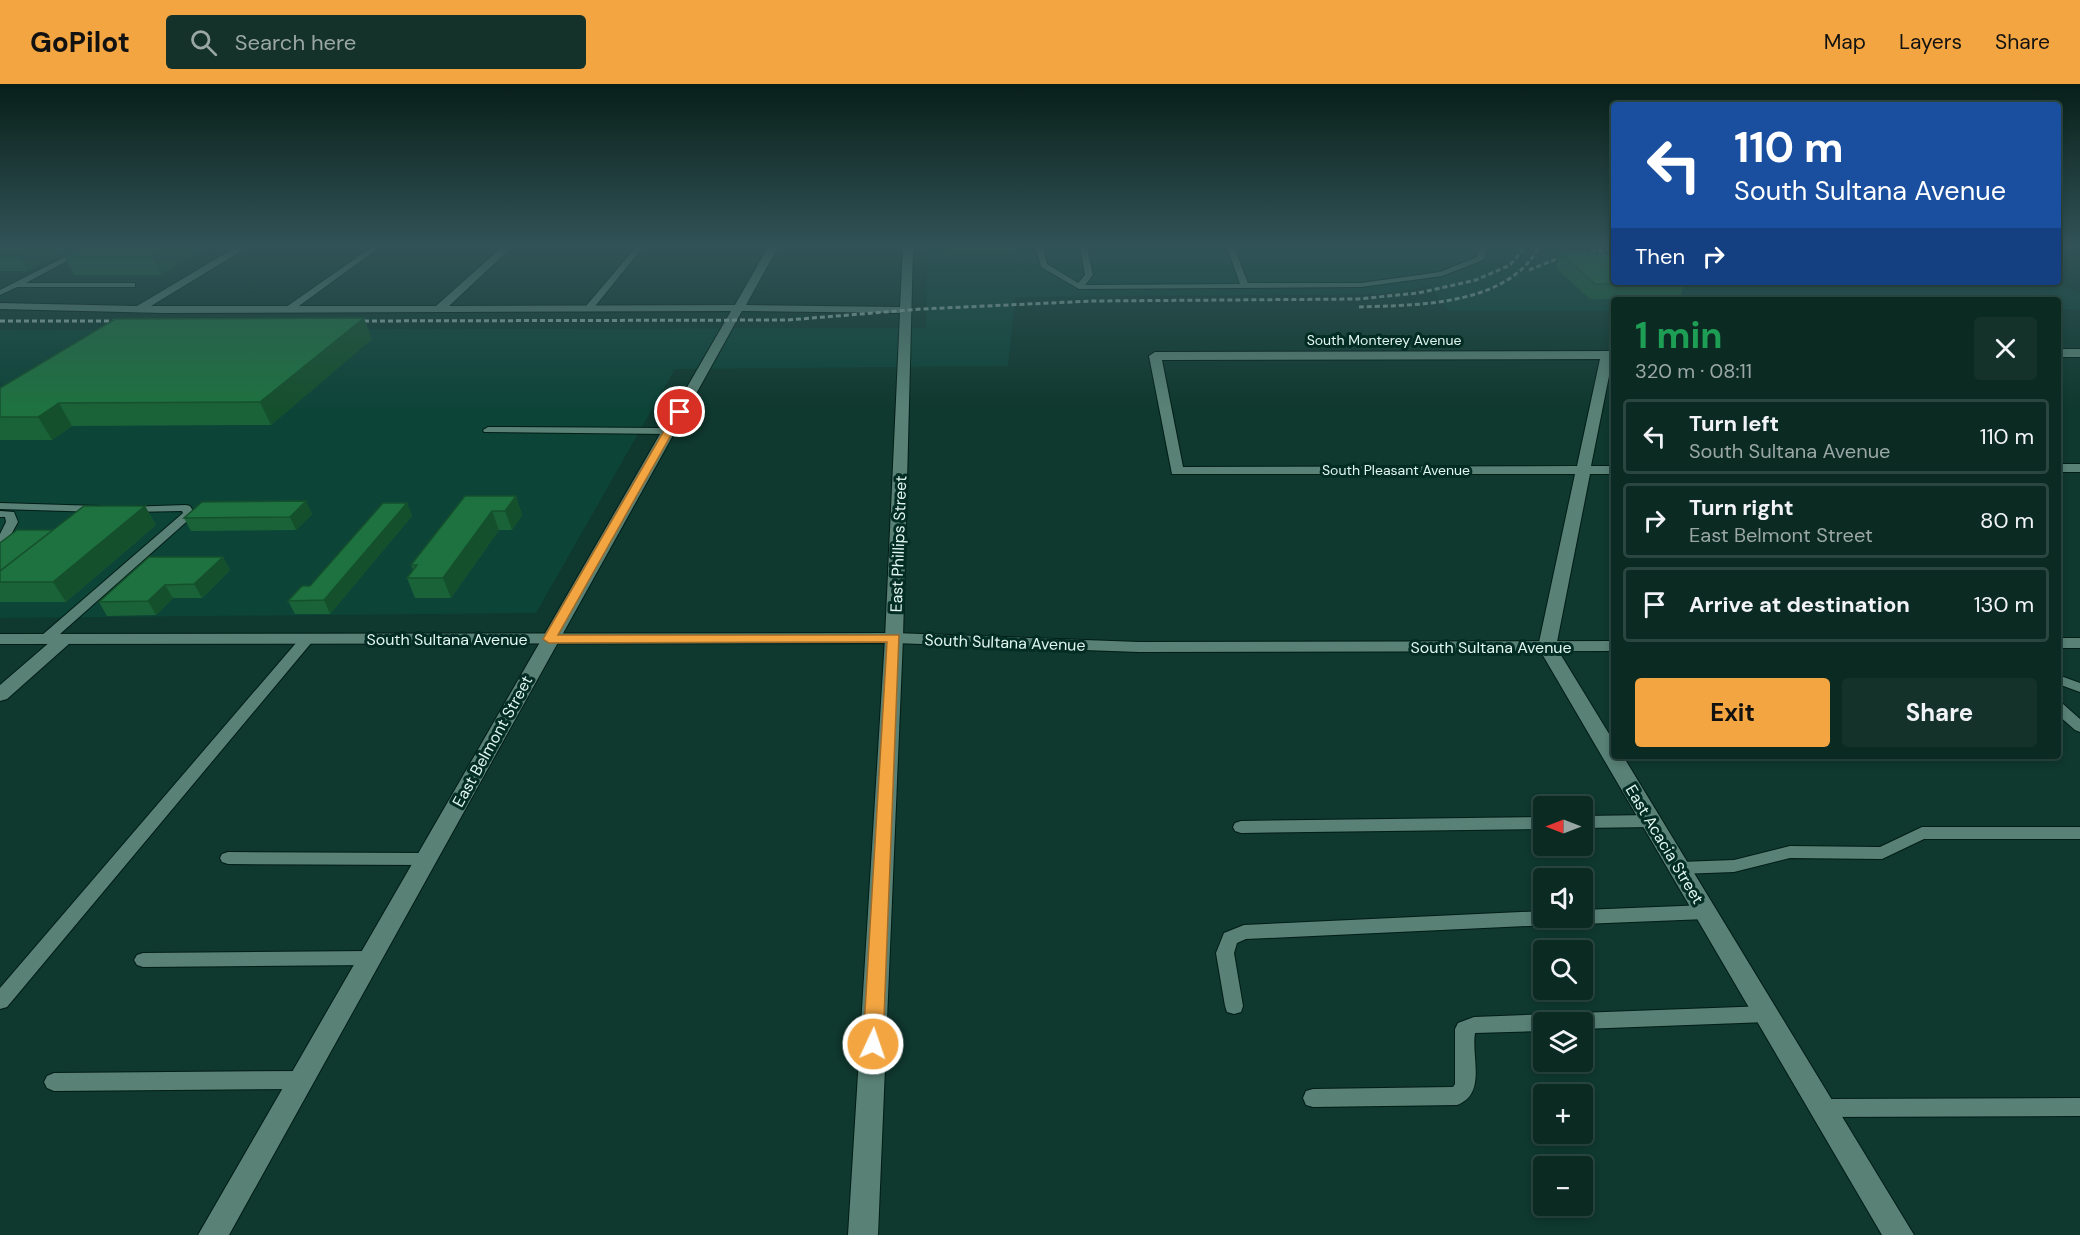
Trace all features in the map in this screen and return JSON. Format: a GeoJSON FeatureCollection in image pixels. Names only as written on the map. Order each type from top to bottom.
{"type":"FeatureCollection","features":[{"type":"Feature","properties":{"kind":"street"},"geometry":{"type":"LineString","coordinates":[[119,321],[154,301]]}},
{"type":"Feature","properties":{"kind":"street"},"geometry":{"type":"LineString","coordinates":[[440,309],[449,301]]}},
{"type":"Feature","properties":{"kind":"street","name":"East Belmont Street"},"geometry":{"type":"LineString","coordinates":[[213,1235],[549,639],[743,301]]}},
{"type":"Feature","properties":{"kind":"street","name":"East Phillips Street"},"geometry":{"type":"LineString","coordinates":[[863,1235],[894,638],[907,301]]}},
{"type":"Feature","properties":{"kind":"street"},"geometry":{"type":"LineString","coordinates":[[0,306],[907,310]]}},
{"type":"Feature","properties":{"kind":"street"},"geometry":{"type":"LineString","coordinates":[[2061,353],[2080,353]]}},
{"type":"Feature","properties":{"kind":"street"},"geometry":{"type":"LineString","coordinates":[[1547,647],[1611,355]]}},
{"type":"Feature","properties":{"kind":"street","name":"South Monterey Avenue"},"geometry":{"type":"LineString","coordinates":[[1177,471],[1155,356],[1611,355]]}},
{"type":"Feature","properties":{"kind":"street"},"geometry":{"type":"LineString","coordinates":[[2061,468],[2080,468]]}},
{"type":"Feature","properties":{"kind":"street","name":"South Pleasant Avenue"},"geometry":{"type":"LineString","coordinates":[[1177,471],[1611,470]]}},
{"type":"Feature","properties":{"kind":"street","name":"South Sultana Avenue"},"geometry":{"type":"LineString","coordinates":[[0,639],[894,638],[1139,647],[1611,646]]}},
{"type":"Feature","properties":{"kind":"street"},"geometry":{"type":"LineString","coordinates":[[0,695],[55,639]]}},
{"type":"Feature","properties":{"kind":"street"},"geometry":{"type":"LineString","coordinates":[[2061,644],[2080,643]]}},
{"type":"Feature","properties":{"kind":"street","name":"East Acacia Street"},"geometry":{"type":"LineString","coordinates":[[1547,647],[1611,753]]}},
{"type":"Feature","properties":{"kind":"street","name":"East Acacia Street"},"geometry":{"type":"LineString","coordinates":[[1615,759],[1899,1235]]}},
{"type":"Feature","properties":{"kind":"lane"},"geometry":{"type":"LineString","coordinates":[[289,309],[301,301]]}},
{"type":"Feature","properties":{"kind":"lane"},"geometry":{"type":"LineString","coordinates":[[589,308],[595,301]]}},
{"type":"Feature","properties":{"kind":"lane"},"geometry":{"type":"LineString","coordinates":[[488,430],[669,431]]}},
{"type":"Feature","properties":{"kind":"lane"},"geometry":{"type":"LineString","coordinates":[[0,506],[33,506],[45,509],[186,508],[189,514],[55,639]]}},
{"type":"Feature","properties":{"kind":"lane"},"geometry":{"type":"LineString","coordinates":[[0,514],[10,514],[12,522],[4,538],[0,540]]}},
{"type":"Feature","properties":{"kind":"lane"},"geometry":{"type":"LineString","coordinates":[[0,1001],[307,639]]}},
{"type":"Feature","properties":{"kind":"lane"},"geometry":{"type":"LineString","coordinates":[[2061,681],[2080,688]]}},
{"type":"Feature","properties":{"kind":"lane"},"geometry":{"type":"LineString","coordinates":[[2061,711],[2080,727]]}},
{"type":"Feature","properties":{"kind":"lane"},"geometry":{"type":"LineString","coordinates":[[1593,822],[1652,821]]}},
{"type":"Feature","properties":{"kind":"lane"},"geometry":{"type":"LineString","coordinates":[[1241,827],[1533,823]]}},
{"type":"Feature","properties":{"kind":"lane"},"geometry":{"type":"LineString","coordinates":[[1680,868],[1734,866],[1790,852],[1882,853],[1922,833],[2080,833]]}},
{"type":"Feature","properties":{"kind":"lane"},"geometry":{"type":"LineString","coordinates":[[228,858],[425,860]]}},
{"type":"Feature","properties":{"kind":"lane"},"geometry":{"type":"LineString","coordinates":[[1593,917],[1706,912]]}},
{"type":"Feature","properties":{"kind":"lane"},"geometry":{"type":"LineString","coordinates":[[1234,1006],[1225,953],[1230,938],[1244,932],[1533,919]]}},
{"type":"Feature","properties":{"kind":"lane"},"geometry":{"type":"LineString","coordinates":[[143,960],[369,958]]}},
{"type":"Feature","properties":{"kind":"lane"},"geometry":{"type":"LineString","coordinates":[[1313,1098],[1457,1096],[1465,1088],[1465,1029],[1474,1025],[1767,1014]]}},
{"type":"Feature","properties":{"kind":"lane"},"geometry":{"type":"LineString","coordinates":[[54,1082],[300,1080]]}},
{"type":"Feature","properties":{"kind":"lane"},"geometry":{"type":"LineString","coordinates":[[1823,1108],[2080,1107]]}},
{"type":"Feature","properties":{"kind":"lane"},"geometry":{"type":"LineString","coordinates":[[205,1235],[213,1235]]}},
{"type":"Feature","properties":{"kind":"shaded area"},"geometry":{"type":"Polygon","coordinates":[[[926,301],[1015,301],[1008,366],[675,369],[536,613],[0,618],[0,330],[926,328],[926,301]]]}},
{"type":"Feature","properties":{"kind":"shaded area"},"geometry":{"type":"Polygon","coordinates":[[[1441,301],[1611,301],[1611,311],[1449,311],[1441,301]]]}},
{"type":"Feature","properties":{"kind":"shaded area"},"geometry":{"type":"Polygon","coordinates":[[[2061,301],[2080,301],[2080,309],[2061,309],[2061,301]]]}},
{"type":"Feature","properties":{"kind":"building"},"geometry":{"type":"Polygon","coordinates":[[[364,318],[260,402],[59,403],[38,417],[0,417],[0,388],[115,319],[364,318]]]}},
{"type":"Feature","properties":{"kind":"building"},"geometry":{"type":"Polygon","coordinates":[[[465,496],[516,496],[505,511],[492,511],[443,578],[407,578],[417,565],[411,565],[465,496]]]}},
{"type":"Feature","properties":{"kind":"building"},"geometry":{"type":"Polygon","coordinates":[[[306,501],[290,517],[184,518],[202,502],[306,501]]]}},
{"type":"Feature","properties":{"kind":"building"},"geometry":{"type":"Polygon","coordinates":[[[383,503],[407,503],[324,600],[288,601],[302,586],[310,586],[383,503]]]}},
{"type":"Feature","properties":{"kind":"building"},"geometry":{"type":"Polygon","coordinates":[[[84,506],[145,506],[53,582],[0,582],[0,571],[84,506]]]}},
{"type":"Feature","properties":{"kind":"building"},"geometry":{"type":"Polygon","coordinates":[[[17,530],[53,530],[0,571],[0,543],[17,530]]]}},
{"type":"Feature","properties":{"kind":"building"},"geometry":{"type":"Polygon","coordinates":[[[149,557],[223,557],[194,584],[165,585],[148,601],[99,602],[149,557]]]}},
{"type":"Feature","properties":{"kind":"railway"},"geometry":{"type":"LineString","coordinates":[[348,321],[788,320],[921,309],[1131,301]]}},
{"type":"Feature","properties":{"kind":"railway"},"geometry":{"type":"LineString","coordinates":[[1359,307],[1445,301]]}},
{"type":"Feature","properties":{"kind":"railway"},"geometry":{"type":"LineString","coordinates":[[0,321],[129,321]]}},
{"type":"Feature","properties":{"kind":"route"},"geometry":{"type":"LineString","coordinates":[[680,412],[549,639],[894,638],[873,1044]]}}]}
